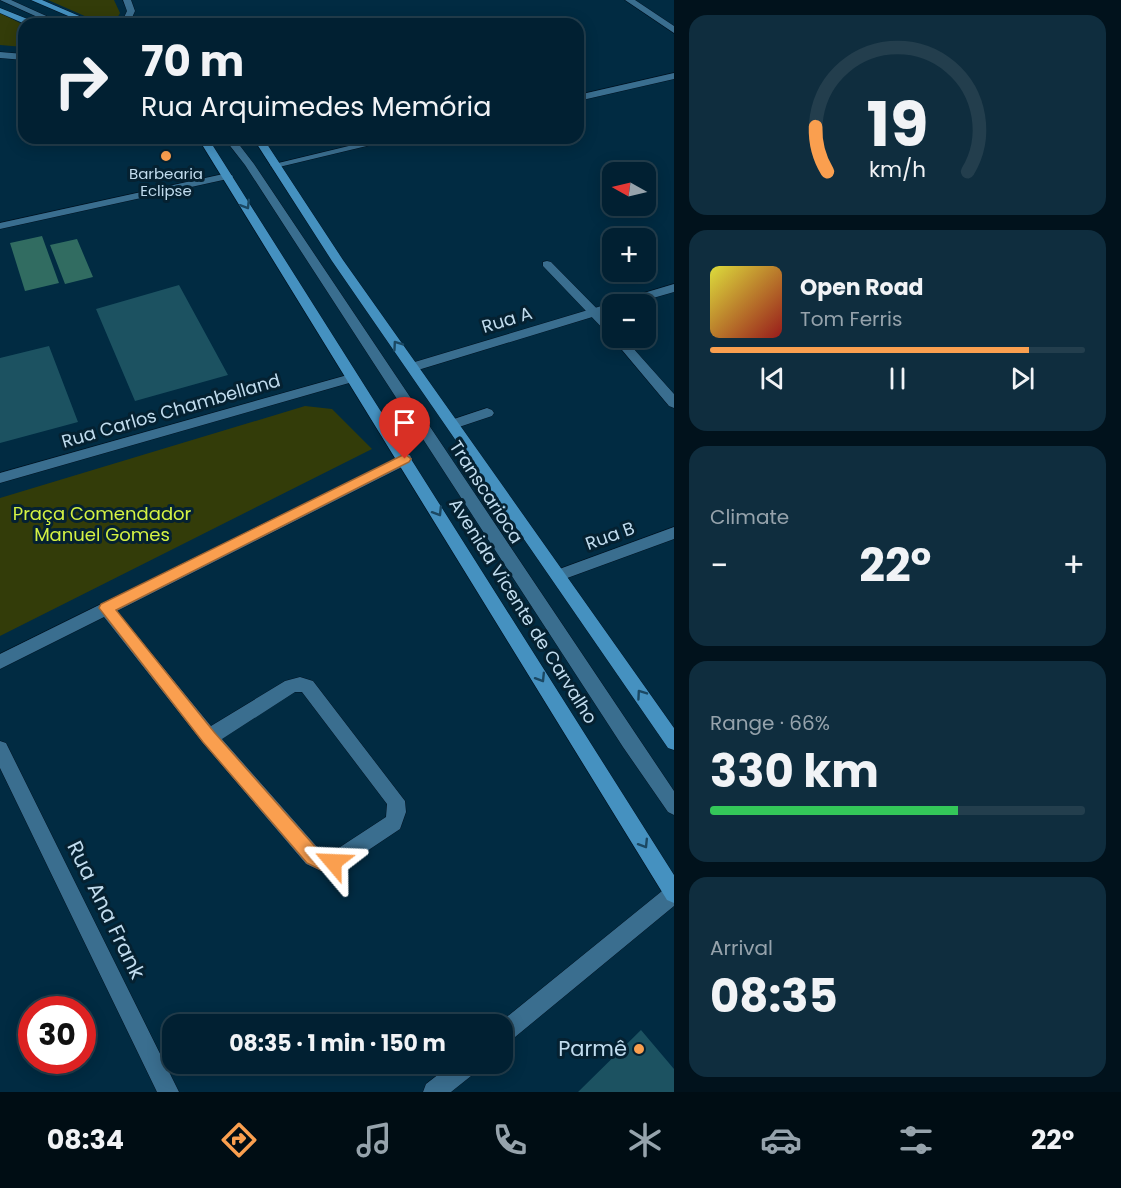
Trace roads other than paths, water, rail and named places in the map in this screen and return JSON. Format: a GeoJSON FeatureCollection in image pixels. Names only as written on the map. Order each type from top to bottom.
{"type":"FeatureCollection","features":[{"type":"Feature","properties":{"kind":"main road"},"geometry":{"type":"LineString","coordinates":[[35,0],[79,18]]}},
{"type":"Feature","properties":{"kind":"main road"},"geometry":{"type":"LineString","coordinates":[[0,10],[18,18]]}},
{"type":"Feature","properties":{"kind":"main road","name":"Avenida Vicente de Carvalho"},"geometry":{"type":"LineString","coordinates":[[207,144],[674,893]]}},
{"type":"Feature","properties":{"kind":"main road"},"geometry":{"type":"LineString","coordinates":[[262,144],[338,261],[674,742]]}},
{"type":"Feature","properties":{"kind":"street"},"geometry":{"type":"LineString","coordinates":[[4,0],[46,18]]}},
{"type":"Feature","properties":{"kind":"street"},"geometry":{"type":"LineString","coordinates":[[128,0],[131,11],[128,18]]}},
{"type":"Feature","properties":{"kind":"street"},"geometry":{"type":"LineString","coordinates":[[629,0],[674,30]]}},
{"type":"Feature","properties":{"kind":"street"},"geometry":{"type":"LineString","coordinates":[[0,55],[18,56]]}},
{"type":"Feature","properties":{"kind":"street"},"geometry":{"type":"LineString","coordinates":[[584,97],[674,76]]}},
{"type":"Feature","properties":{"kind":"street","name":"Transcarioca"},"geometry":{"type":"LineString","coordinates":[[234,144],[674,806]]}},
{"type":"Feature","properties":{"kind":"street"},"geometry":{"type":"LineString","coordinates":[[275,165],[368,144]]}},
{"type":"Feature","properties":{"kind":"street"},"geometry":{"type":"LineString","coordinates":[[0,226],[228,176]]}},
{"type":"Feature","properties":{"kind":"street"},"geometry":{"type":"LineString","coordinates":[[547,264],[602,319]]}},
{"type":"Feature","properties":{"kind":"street"},"geometry":{"type":"LineString","coordinates":[[654,294],[674,288]]}},
{"type":"Feature","properties":{"kind":"street","name":"Rua A"},"geometry":{"type":"LineString","coordinates":[[413,367],[602,310]]}},
{"type":"Feature","properties":{"kind":"street"},"geometry":{"type":"LineString","coordinates":[[627,348],[674,403]]}},
{"type":"Feature","properties":{"kind":"street","name":"Rua Carlos Chambelland"},"geometry":{"type":"LineString","coordinates":[[0,478],[351,378]]}},
{"type":"Feature","properties":{"kind":"street"},"geometry":{"type":"LineString","coordinates":[[453,424],[488,413]]}},
{"type":"Feature","properties":{"kind":"street"},"geometry":{"type":"LineString","coordinates":[[0,662],[405,459]]}},
{"type":"Feature","properties":{"kind":"street","name":"Rua B"},"geometry":{"type":"LineString","coordinates":[[559,575],[674,533]]}},
{"type":"Feature","properties":{"kind":"street"},"geometry":{"type":"LineString","coordinates":[[106,608],[208,737],[313,857],[321,862],[333,862],[393,823],[397,812],[396,801],[307,686],[291,686],[208,737]]}},
{"type":"Feature","properties":{"kind":"street","name":"Rua Ana Frank"},"geometry":{"type":"LineString","coordinates":[[0,749],[168,1092]]}},
{"type":"Feature","properties":{"kind":"street"},"geometry":{"type":"LineString","coordinates":[[513,1026],[674,893]]}},
{"type":"Feature","properties":{"kind":"street"},"geometry":{"type":"LineString","coordinates":[[434,1092],[456,1074]]}},
{"type":"Feature","properties":{"kind":"place","name":"Barbearia Eclipse"},"geometry":{"type":"Point","coordinates":[166,156]}},
{"type":"Feature","properties":{"kind":"place","name":"Parmê"},"geometry":{"type":"Point","coordinates":[639,1049]}},
{"type":"Feature","properties":{"kind":"park label","name":"Praça Comendador Manuel Gomes"},"geometry":{"type":"Point","coordinates":[102,524]}}]}
